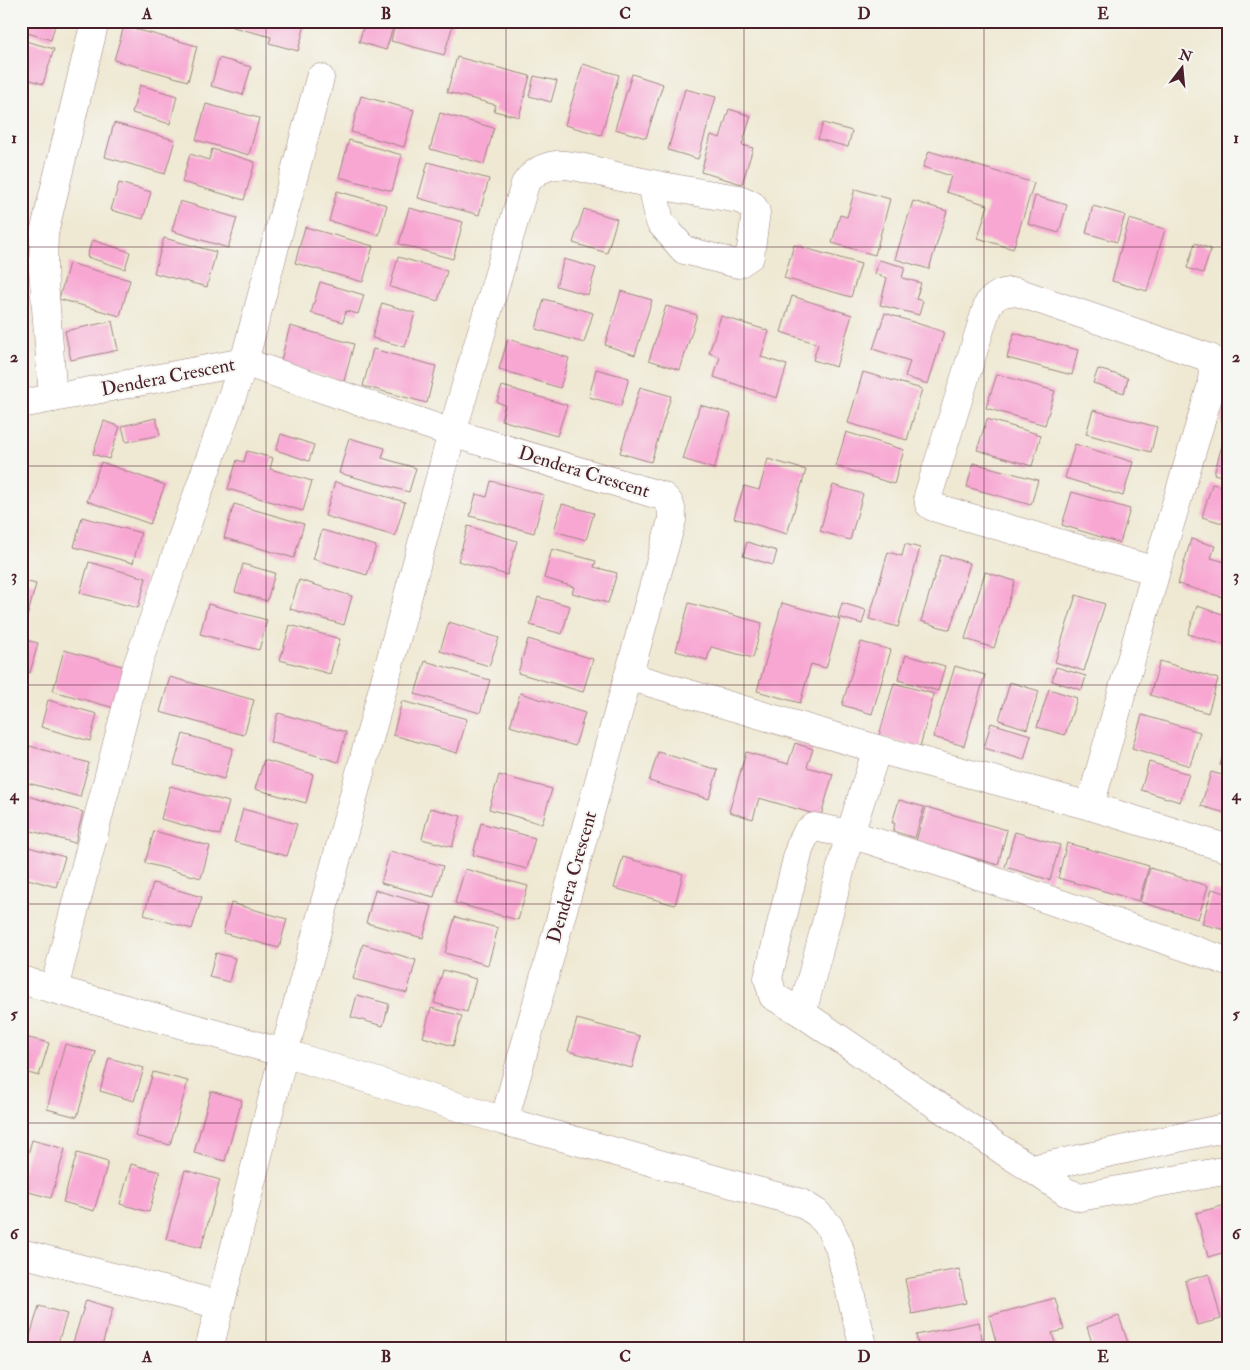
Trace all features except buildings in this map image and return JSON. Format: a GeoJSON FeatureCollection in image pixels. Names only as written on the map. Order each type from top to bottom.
{"type":"FeatureCollection","features":[{"type":"Feature","properties":{"kind":"street"},"geometry":{"type":"LineString","coordinates":[[53,398],[43,268],[44,233],[95,21]]}},
{"type":"Feature","properties":{"kind":"street"},"geometry":{"type":"LineString","coordinates":[[54,989],[137,666],[244,362],[320,78]]}},
{"type":"Feature","properties":{"kind":"street"},"geometry":{"type":"LineString","coordinates":[[209,1349],[284,1053],[452,432],[525,184],[529,178],[550,166],[566,165],[652,184]]}},
{"type":"Feature","properties":{"kind":"street"},"geometry":{"type":"LineString","coordinates":[[1090,806],[1156,571],[1211,387],[1214,371],[1210,358],[1017,292],[1008,291],[993,297],[988,304],[928,496],[929,504],[933,507],[1156,571]]}},
{"type":"Feature","properties":{"kind":"street","name":"Dendera Crescent"},"geometry":{"type":"LineString","coordinates":[[21,404],[244,362],[452,432],[667,499],[671,505],[672,520],[504,1121]]}},
{"type":"Feature","properties":{"kind":"street"},"geometry":{"type":"LineString","coordinates":[[628,676],[876,749],[1090,806],[1229,849]]}},
{"type":"Feature","properties":{"kind":"street"},"geometry":{"type":"LineString","coordinates":[[802,1013],[850,834],[876,749]]}},
{"type":"Feature","properties":{"kind":"street"},"geometry":{"type":"LineString","coordinates":[[1229,962],[957,868],[850,834],[814,827],[807,832],[800,846],[768,978],[773,996],[802,1013],[1066,1192],[1080,1197],[1229,1170]]}},
{"type":"Feature","properties":{"kind":"street"},"geometry":{"type":"LineString","coordinates":[[21,980],[284,1053],[504,1121],[801,1202],[829,1226],[839,1248],[864,1349]]}},
{"type":"Feature","properties":{"kind":"street"},"geometry":{"type":"LineString","coordinates":[[1032,1169],[1229,1127]]}},
{"type":"Feature","properties":{"kind":"street"},"geometry":{"type":"LineString","coordinates":[[21,1253],[220,1305]]}}]}
